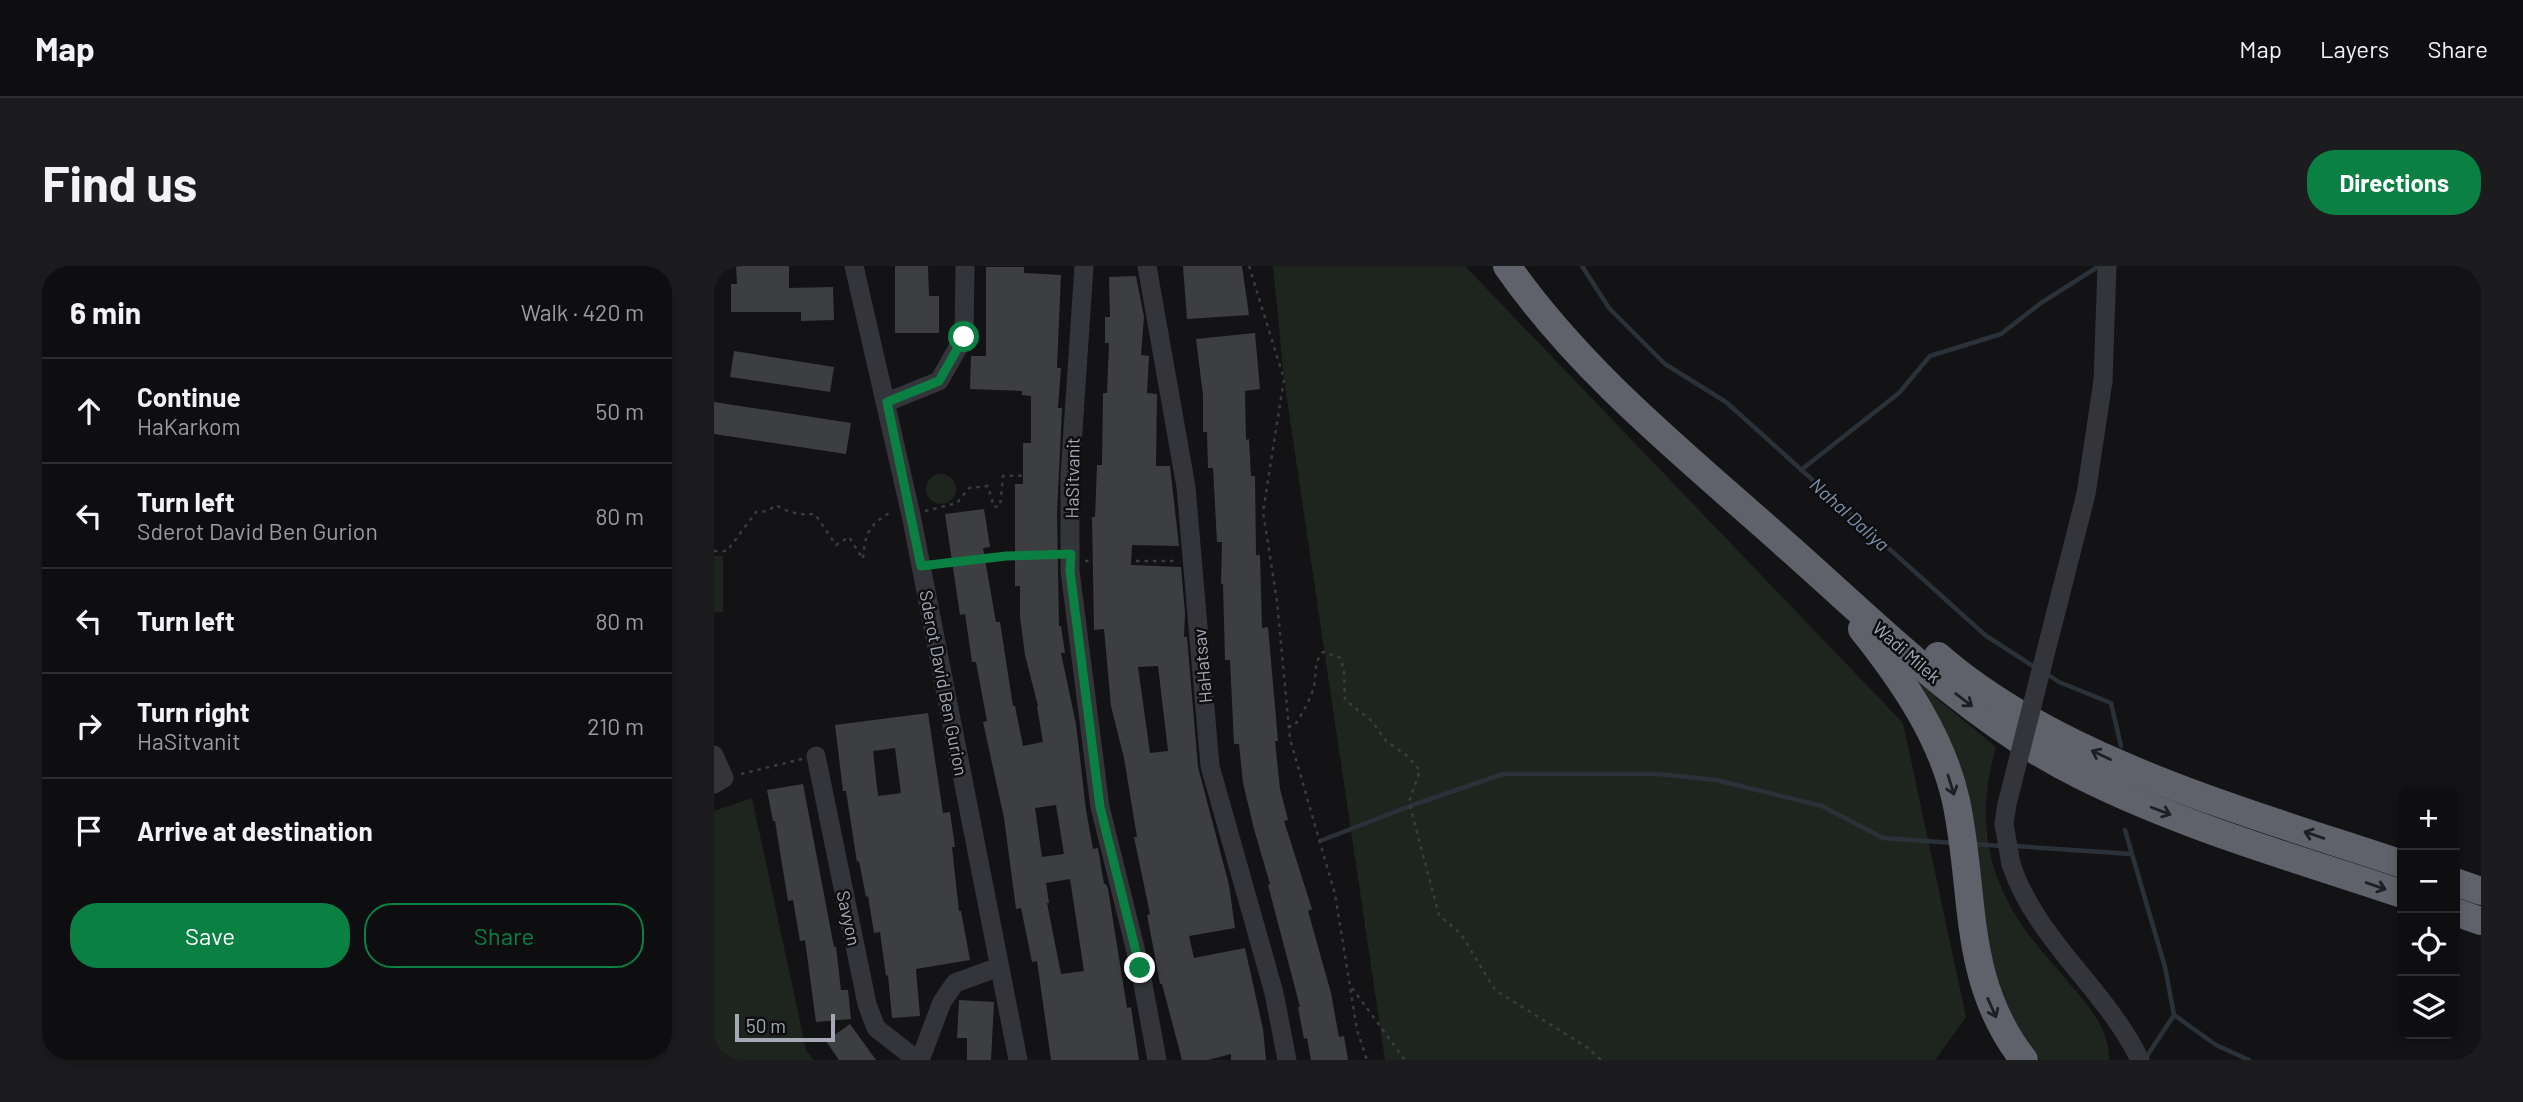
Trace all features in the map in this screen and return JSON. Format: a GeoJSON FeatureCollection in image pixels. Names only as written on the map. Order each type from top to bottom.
{"type":"FeatureCollection","features":[{"type":"Feature","properties":{"kind":"highway","name":"Wadi Milek"},"geometry":{"type":"LineString","coordinates":[[1507,266],[1588,366],[1958,696],[2025,745],[2082,777],[2160,811],[2397,892]]}},
{"type":"Feature","properties":{"kind":"highway","name":"Wadi Milek"},"geometry":{"type":"LineString","coordinates":[[1529,266],[1579,329],[1635,386],[1943,660],[1977,685],[2036,723],[2118,764],[2397,862]]}},
{"type":"Feature","properties":{"kind":"highway"},"geometry":{"type":"LineString","coordinates":[[1772,532],[1872,642],[1906,691],[1935,742],[1955,799],[1973,934],[1986,995],[2007,1038],[2024,1060]]}},
{"type":"Feature","properties":{"kind":"highway"},"geometry":{"type":"LineString","coordinates":[[2460,884],[2481,891]]}},
{"type":"Feature","properties":{"kind":"highway"},"geometry":{"type":"LineString","coordinates":[[2458,913],[2481,921]]}},
{"type":"Feature","properties":{"kind":"street","name":"Sderot David Ben Gurion"},"geometry":{"type":"LineString","coordinates":[[854,266],[910,509],[1018,1060]]}},
{"type":"Feature","properties":{"kind":"street"},"geometry":{"type":"LineString","coordinates":[[887,402],[939,381],[964,337],[965,266]]}},
{"type":"Feature","properties":{"kind":"street","name":"HaSitvanit"},"geometry":{"type":"LineString","coordinates":[[1084,266],[1070,475],[1070,571],[1100,807],[1140,968],[1157,1060]]}},
{"type":"Feature","properties":{"kind":"street","name":"HaHatsav"},"geometry":{"type":"LineString","coordinates":[[1147,266],[1186,487],[1210,765],[1274,993],[1287,1060]]}},
{"type":"Feature","properties":{"kind":"street"},"geometry":{"type":"LineString","coordinates":[[2107,266],[2103,381],[2086,494],[2004,824],[2011,864],[2027,904],[2120,1023],[2140,1060]]}},
{"type":"Feature","properties":{"kind":"street"},"geometry":{"type":"LineString","coordinates":[[714,755],[719,781]]}},
{"type":"Feature","properties":{"kind":"street","name":"Savyon"},"geometry":{"type":"LineString","coordinates":[[816,756],[867,1004],[876,1028],[918,1060]]}},
{"type":"Feature","properties":{"kind":"street"},"geometry":{"type":"LineString","coordinates":[[918,1060],[942,1002],[955,983],[999,967]]}},
{"type":"Feature","properties":{"kind":"street"},"geometry":{"type":"LineString","coordinates":[[2107,1008],[2120,1034],[2125,1060]]}},
{"type":"Feature","properties":{"kind":"path"},"geometry":{"type":"LineString","coordinates":[[1249,266],[1284,379],[1263,512],[1277,601],[1288,727],[1335,894],[1357,1030],[1367,1060]]}},
{"type":"Feature","properties":{"kind":"path"},"geometry":{"type":"LineString","coordinates":[[714,551],[727,551],[756,512],[768,511],[776,505],[788,512],[815,514],[836,545],[849,537],[863,559],[865,536],[879,519],[910,509],[957,503],[969,488],[988,486],[994,507],[1000,506],[1003,476],[1070,475]]}},
{"type":"Feature","properties":{"kind":"path"},"geometry":{"type":"LineString","coordinates":[[921,566],[1006,556],[1194,562]]}},
{"type":"Feature","properties":{"kind":"path"},"geometry":{"type":"LineString","coordinates":[[1288,727],[1295,725],[1314,688],[1318,657],[1323,652],[1341,658],[1345,672],[1345,700],[1372,721],[1386,741],[1406,755],[1420,770],[1409,802],[1438,915],[1461,934],[1495,990],[1588,1048],[1601,1060]]}},
{"type":"Feature","properties":{"kind":"path"},"geometry":{"type":"LineString","coordinates":[[719,781],[816,756]]}},
{"type":"Feature","properties":{"kind":"path"},"geometry":{"type":"LineString","coordinates":[[1350,986],[1405,1060]]}},
{"type":"Feature","properties":{"kind":"shaded area"},"geometry":{"type":"Polygon","coordinates":[[[1273,266],[1465,266],[1903,723],[1966,1017],[1935,1060],[1385,1060],[1284,379],[1273,266]]]}},
{"type":"Feature","properties":{"kind":"shaded area"},"geometry":{"type":"Polygon","coordinates":[[[941,474],[952,478],[956,489],[952,500],[941,504],[930,500],[926,489],[930,478],[941,474]]]}},
{"type":"Feature","properties":{"kind":"shaded area"},"geometry":{"type":"Polygon","coordinates":[[[714,556],[723,556],[723,612],[714,612],[714,556]]]}},
{"type":"Feature","properties":{"kind":"shaded area"},"geometry":{"type":"Polygon","coordinates":[[[1910,672],[1941,702],[1996,747],[1990,771],[1986,818],[1992,862],[2010,905],[2023,927],[2097,1019],[2106,1038],[2109,1060],[2040,1060],[2018,1031],[2006,1008],[1910,672]]]}},
{"type":"Feature","properties":{"kind":"shaded area"},"geometry":{"type":"Polygon","coordinates":[[[752,798],[806,1050],[814,1060],[714,1060],[714,811],[752,798]]]}},
{"type":"Feature","properties":{"kind":"building"},"geometry":{"type":"Polygon","coordinates":[[[736,266],[789,266],[789,288],[833,287],[834,320],[801,321],[801,312],[731,312],[731,284],[737,284],[736,266]]]}},
{"type":"Feature","properties":{"kind":"building"},"geometry":{"type":"Polygon","coordinates":[[[895,266],[928,266],[929,296],[939,296],[939,333],[895,333],[895,266]]]}},
{"type":"Feature","properties":{"kind":"building"},"geometry":{"type":"Polygon","coordinates":[[[1183,266],[1242,266],[1249,315],[1187,319],[1183,266]]]}},
{"type":"Feature","properties":{"kind":"building"},"geometry":{"type":"Polygon","coordinates":[[[986,267],[1024,267],[1024,273],[1061,275],[1057,368],[1061,368],[1058,408],[1062,408],[1057,514],[1059,626],[1065,653],[1061,653],[1076,724],[1093,849],[1098,848],[1104,884],[1108,889],[1127,1008],[1131,1007],[1139,1060],[1051,1060],[1037,961],[1032,962],[1021,908],[1016,909],[1004,818],[983,722],[987,721],[976,662],[972,662],[965,614],[960,615],[945,514],[984,509],[990,547],[983,548],[1023,746],[1043,742],[1038,706],[1025,655],[1020,617],[1020,586],[1015,586],[1015,484],[1023,484],[1023,443],[1031,443],[1031,396],[1022,395],[1022,391],[970,389],[971,356],[986,356],[986,267]],[[1056,805],[1035,808],[1042,857],[1064,854],[1056,805]],[[1070,879],[1046,883],[1047,903],[1061,974],[1084,971],[1070,879]]]}},
{"type":"Feature","properties":{"kind":"building"},"geometry":{"type":"Polygon","coordinates":[[[1136,276],[1144,317],[1141,355],[1149,356],[1147,393],[1157,394],[1156,466],[1170,466],[1179,546],[1132,545],[1131,565],[1181,567],[1184,637],[1187,637],[1198,767],[1229,885],[1235,928],[1189,936],[1194,958],[1245,948],[1263,1029],[1266,1060],[1231,1060],[1231,1054],[1208,1060],[1182,1060],[1160,984],[1147,915],[1150,914],[1134,837],[1137,837],[1124,758],[1111,706],[1104,629],[1094,630],[1092,517],[1095,517],[1097,465],[1102,465],[1103,393],[1107,393],[1109,343],[1105,343],[1105,317],[1110,317],[1109,277],[1136,276]],[[1158,666],[1138,667],[1150,753],[1168,751],[1158,666]]]}},
{"type":"Feature","properties":{"kind":"building"},"geometry":{"type":"Polygon","coordinates":[[[1255,333],[1260,389],[1245,391],[1246,440],[1249,439],[1251,476],[1255,476],[1256,555],[1260,555],[1262,628],[1268,627],[1278,741],[1275,741],[1280,789],[1288,820],[1284,821],[1312,909],[1308,911],[1331,993],[1339,1037],[1344,1036],[1348,1060],[1311,1060],[1268,885],[1270,884],[1243,783],[1239,744],[1234,744],[1230,660],[1225,660],[1222,542],[1217,542],[1213,468],[1208,468],[1207,432],[1203,432],[1203,395],[1196,339],[1255,333]]]}},
{"type":"Feature","properties":{"kind":"building"},"geometry":{"type":"Polygon","coordinates":[[[734,351],[834,367],[830,392],[730,377],[734,351]]]}},
{"type":"Feature","properties":{"kind":"building"},"geometry":{"type":"Polygon","coordinates":[[[714,402],[851,423],[846,454],[714,434],[714,402]]]}},
{"type":"Feature","properties":{"kind":"building"},"geometry":{"type":"Polygon","coordinates":[[[928,713],[943,813],[950,812],[959,911],[970,960],[916,969],[920,1016],[892,1018],[880,932],[874,933],[868,896],[866,897],[859,861],[857,862],[846,791],[843,791],[835,725],[928,713]],[[895,748],[873,751],[878,796],[901,793],[895,748]]]}},
{"type":"Feature","properties":{"kind":"building"},"geometry":{"type":"Polygon","coordinates":[[[803,784],[836,947],[841,990],[848,990],[851,1019],[816,1022],[805,940],[800,941],[793,900],[788,901],[767,790],[803,784]]]}},
{"type":"Feature","properties":{"kind":"building"},"geometry":{"type":"Polygon","coordinates":[[[959,1000],[994,1002],[991,1060],[967,1060],[967,1038],[957,1038],[959,1000]]]}},
{"type":"Feature","properties":{"kind":"building"},"geometry":{"type":"Polygon","coordinates":[[[850,1024],[876,1060],[839,1060],[826,1041],[850,1024]]]}},
{"type":"Feature","properties":{"kind":"waterway","name":"Nahal Daliya"},"geometry":{"type":"LineString","coordinates":[[1582,266],[1609,308],[1665,364],[1726,402],[1985,635],[2036,668]]}},
{"type":"Feature","properties":{"kind":"waterway"},"geometry":{"type":"LineString","coordinates":[[1801,470],[1899,393],[1930,356],[2001,334],[2041,303],[2099,266]]}},
{"type":"Feature","properties":{"kind":"waterway","name":"Nahal Daliya"},"geometry":{"type":"LineString","coordinates":[[2047,674],[2059,682],[2111,703],[2121,746]]}},
{"type":"Feature","properties":{"kind":"waterway"},"geometry":{"type":"LineString","coordinates":[[1320,841],[1503,774],[1658,774],[1716,780],[1822,806],[1883,838],[1954,843]]}},
{"type":"Feature","properties":{"kind":"waterway","name":"Nahal Daliya"},"geometry":{"type":"LineString","coordinates":[[2125,830],[2165,967],[2174,1015],[2216,1045],[2249,1060]]}},
{"type":"Feature","properties":{"kind":"waterway"},"geometry":{"type":"LineString","coordinates":[[1973,844],[2003,846]]}},
{"type":"Feature","properties":{"kind":"waterway"},"geometry":{"type":"LineString","coordinates":[[2015,846],[2132,854]]}},
{"type":"Feature","properties":{"kind":"waterway"},"geometry":{"type":"LineString","coordinates":[[2145,1059],[2174,1015]]}},
{"type":"Feature","properties":{"kind":"route"},"geometry":{"type":"LineString","coordinates":[[964,337],[939,381],[887,402],[921,566],[1006,556],[1071,554],[1070,571],[1100,807],[1140,968]]}}]}
